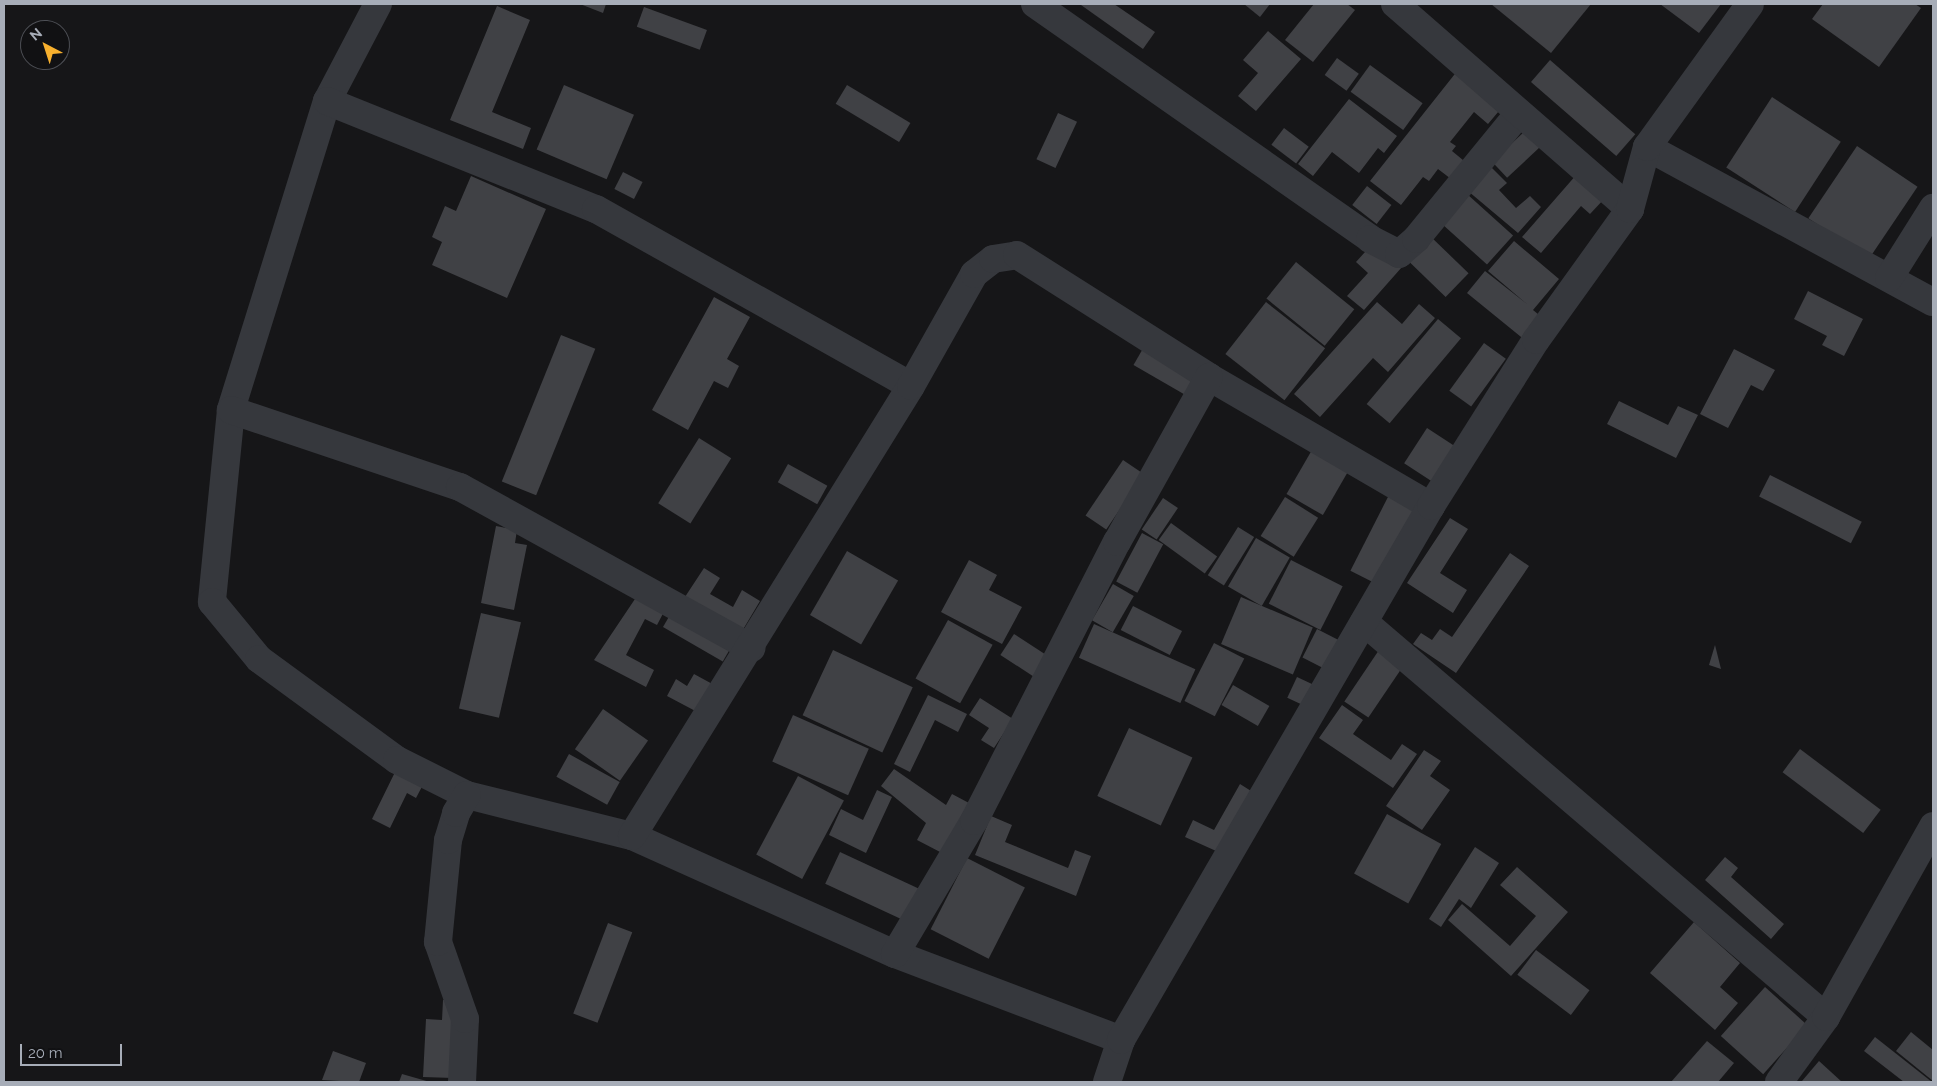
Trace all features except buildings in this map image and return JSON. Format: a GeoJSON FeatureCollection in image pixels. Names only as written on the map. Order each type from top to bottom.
{"type":"FeatureCollection","features":[{"type":"Feature","properties":{"kind":"street"},"geometry":{"type":"LineString","coordinates":[[378,4],[328,101],[231,410],[212,602],[259,659],[397,760],[467,795],[632,836],[895,954],[1121,1040]]}},
{"type":"Feature","properties":{"kind":"street"},"geometry":{"type":"LineString","coordinates":[[1035,4],[1370,239],[1399,254],[1416,238],[1519,113]]}},
{"type":"Feature","properties":{"kind":"street"},"geometry":{"type":"LineString","coordinates":[[1395,4],[1630,209]]}},
{"type":"Feature","properties":{"kind":"street"},"geometry":{"type":"LineString","coordinates":[[1107,1082],[1121,1040],[1431,506],[1536,340],[1630,209],[1647,147],[1750,4]]}},
{"type":"Feature","properties":{"kind":"street"},"geometry":{"type":"LineString","coordinates":[[328,101],[596,209],[911,386]]}},
{"type":"Feature","properties":{"kind":"street"},"geometry":{"type":"LineString","coordinates":[[1647,147],[1933,302]]}},
{"type":"Feature","properties":{"kind":"street"},"geometry":{"type":"LineString","coordinates":[[1889,278],[1933,208]]}},
{"type":"Feature","properties":{"kind":"street"},"geometry":{"type":"LineString","coordinates":[[632,836],[752,648],[911,386],[974,274],[993,259],[1017,255],[1208,377],[1431,506]]}},
{"type":"Feature","properties":{"kind":"street"},"geometry":{"type":"LineString","coordinates":[[895,954],[974,821],[1117,542],[1208,377]]}},
{"type":"Feature","properties":{"kind":"street"},"geometry":{"type":"LineString","coordinates":[[231,410],[460,487],[752,648]]}},
{"type":"Feature","properties":{"kind":"street"},"geometry":{"type":"LineString","coordinates":[[1364,622],[1826,1017]]}},
{"type":"Feature","properties":{"kind":"street"},"geometry":{"type":"LineString","coordinates":[[462,1082],[464,1019],[438,942],[448,840],[456,813],[467,795]]}},
{"type":"Feature","properties":{"kind":"street"},"geometry":{"type":"LineString","coordinates":[[1779,1082],[1826,1017],[1933,826]]}}]}
